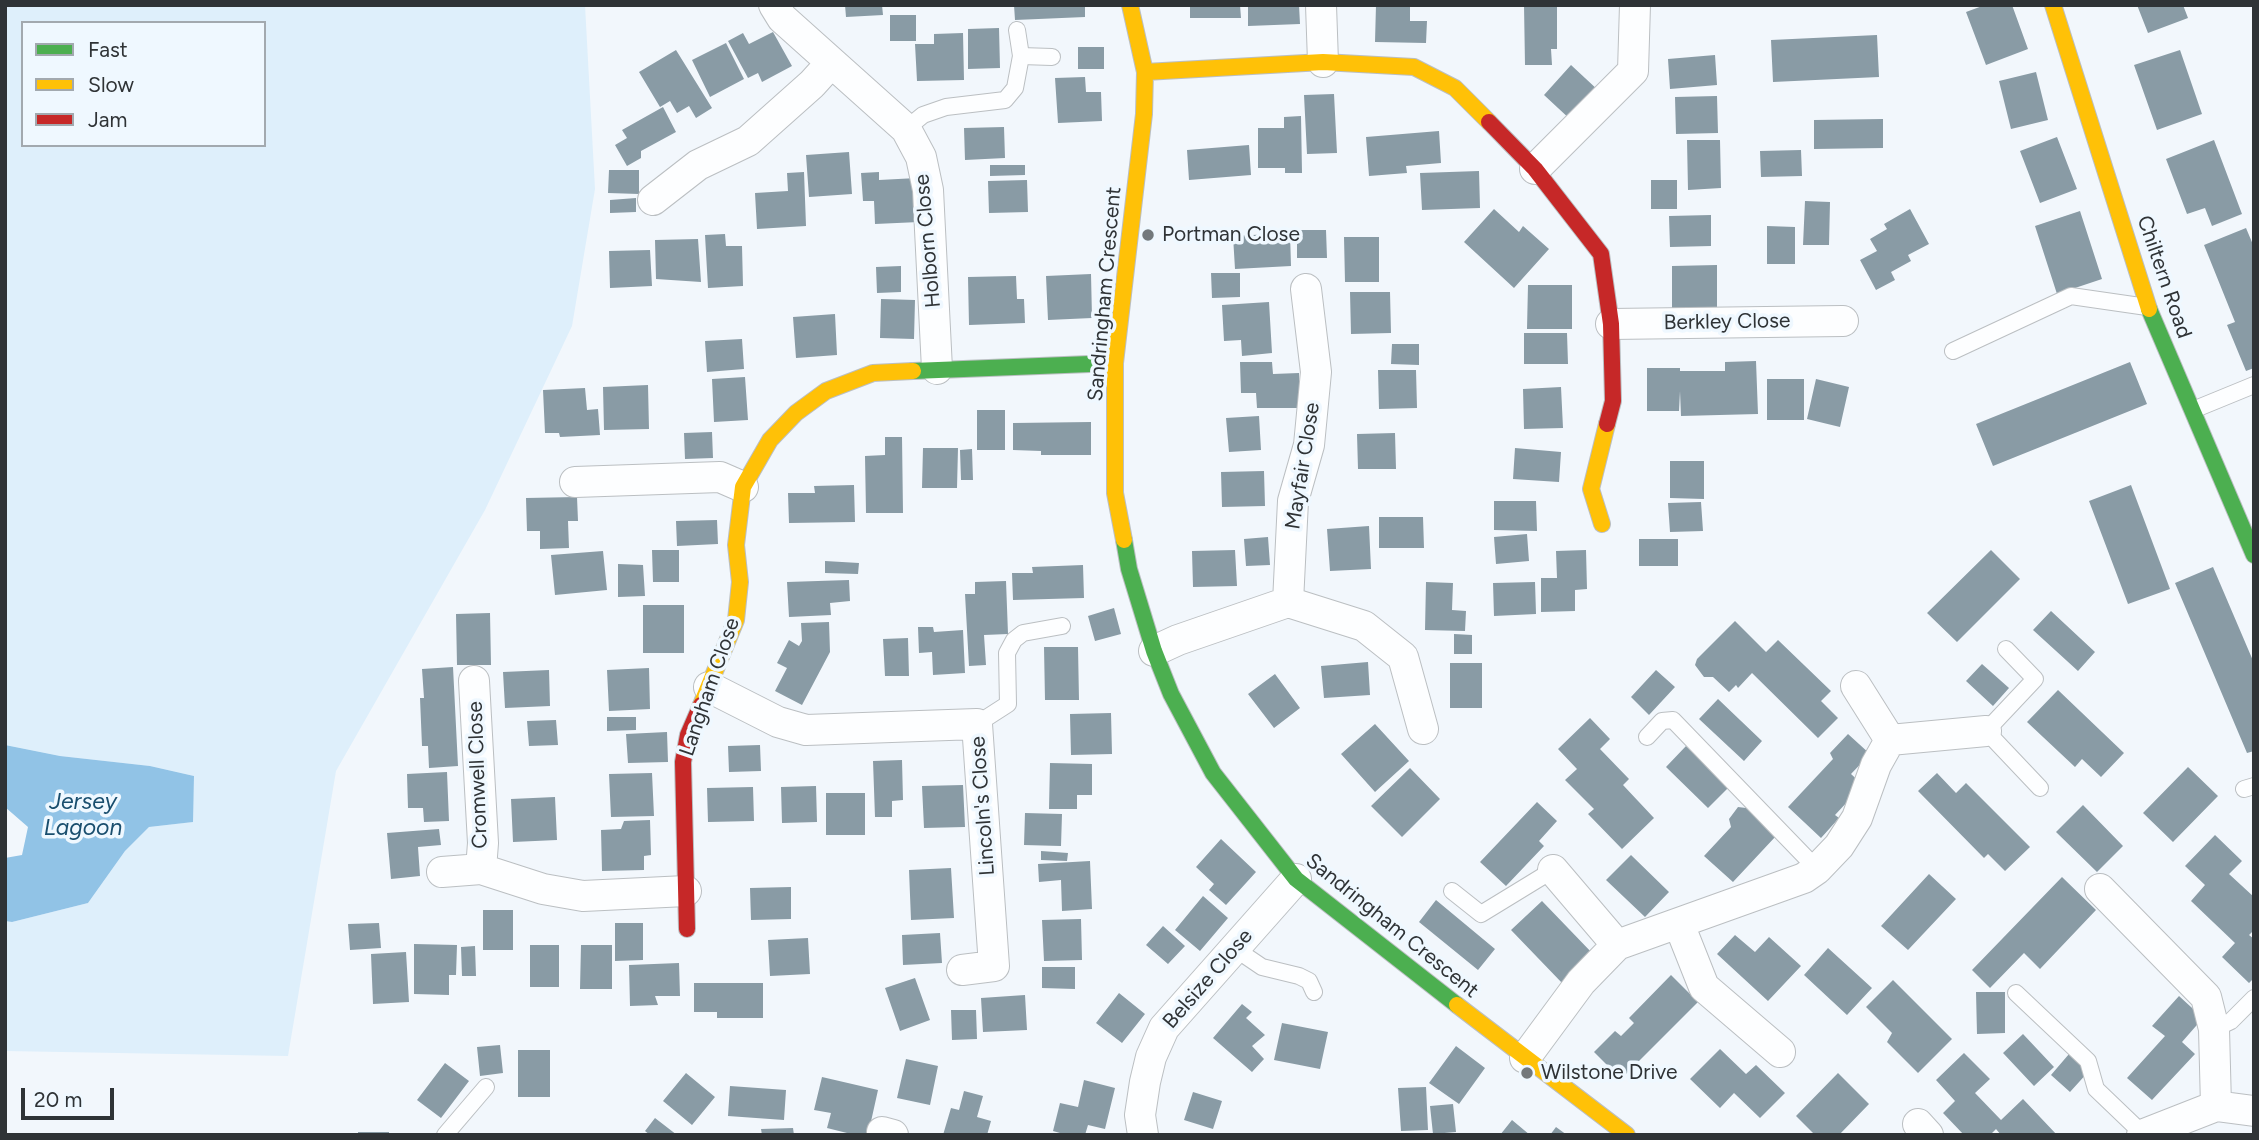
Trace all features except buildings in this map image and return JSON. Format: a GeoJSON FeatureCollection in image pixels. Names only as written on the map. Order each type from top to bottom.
{"type":"FeatureCollection","features":[{"type":"Feature","properties":{"kind":"street","name":"Holborn Close"},"geometry":{"type":"LineString","coordinates":[[774,5],[782,18],[906,130],[921,158],[928,190],[937,369]]}},
{"type":"Feature","properties":{"kind":"street","name":"Sandringham Crescent"},"geometry":{"type":"LineString","coordinates":[[1130,5],[1144,72],[1144,114],[1115,363],[1115,493],[1129,569],[1154,651],[1171,694],[1213,773],[1296,879],[1627,1135]]}},
{"type":"Feature","properties":{"kind":"street"},"geometry":{"type":"LineString","coordinates":[[1321,5],[1323,62]]}},
{"type":"Feature","properties":{"kind":"street"},"geometry":{"type":"LineString","coordinates":[[1535,169],[1633,71],[1635,5]]}},
{"type":"Feature","properties":{"kind":"street","name":"Chiltern Road"},"geometry":{"type":"LineString","coordinates":[[2053,5],[2149,308],[2254,555]]}},
{"type":"Feature","properties":{"kind":"street"},"geometry":{"type":"LineString","coordinates":[[1144,72],[1323,62],[1414,67],[1455,88],[1535,169],[1601,254],[1611,324],[1613,401],[1591,489],[1602,524]]}},
{"type":"Feature","properties":{"kind":"street"},"geometry":{"type":"LineString","coordinates":[[653,200],[698,165],[748,141],[812,84],[831,63]]}},
{"type":"Feature","properties":{"kind":"street","name":"Mayfair Close"},"geometry":{"type":"LineString","coordinates":[[1288,602],[1293,501],[1309,445],[1316,372],[1306,289]]}},
{"type":"Feature","properties":{"kind":"street","name":"Berkley Close"},"geometry":{"type":"LineString","coordinates":[[1611,324],[1843,321]]}},
{"type":"Feature","properties":{"kind":"street","name":"Langham Close"},"geometry":{"type":"LineString","coordinates":[[687,929],[683,762],[688,736],[736,620],[740,582],[736,545],[743,487],[770,440],[796,413],[826,391],[873,373],[1115,363]]}},
{"type":"Feature","properties":{"kind":"street"},"geometry":{"type":"LineString","coordinates":[[575,482],[720,477],[743,487]]}},
{"type":"Feature","properties":{"kind":"street"},"geometry":{"type":"LineString","coordinates":[[1154,651],[1288,602],[1364,626],[1403,657],[1423,730]]}},
{"type":"Feature","properties":{"kind":"street","name":"Cromwell Close"},"geometry":{"type":"LineString","coordinates":[[474,681],[483,843],[481,869]]}},
{"type":"Feature","properties":{"kind":"street"},"geometry":{"type":"LineString","coordinates":[[1856,686],[1889,740]]}},
{"type":"Feature","properties":{"kind":"street","name":"Lincoln's Close"},"geometry":{"type":"LineString","coordinates":[[709,687],[778,722],[806,730],[977,724],[994,965],[962,970]]}},
{"type":"Feature","properties":{"kind":"street"},"geometry":{"type":"LineString","coordinates":[[1889,740],[1986,731]]}},
{"type":"Feature","properties":{"kind":"street"},"geometry":{"type":"LineString","coordinates":[[1525,1058],[1581,982],[1617,945],[1804,877],[1817,869],[1839,846],[1857,818],[1876,765],[1889,740]]}},
{"type":"Feature","properties":{"kind":"street","name":"Cromwell Close"},"geometry":{"type":"LineString","coordinates":[[442,872],[481,869],[543,889],[583,896],[686,891]]}},
{"type":"Feature","properties":{"kind":"street"},"geometry":{"type":"LineString","coordinates":[[1553,870],[1617,945]]}},
{"type":"Feature","properties":{"kind":"street","name":"Belsize Close"},"geometry":{"type":"LineString","coordinates":[[1143,1135],[1140,1115],[1145,1083],[1151,1057],[1164,1028],[1296,879]]}},
{"type":"Feature","properties":{"kind":"street"},"geometry":{"type":"LineString","coordinates":[[2100,889],[2206,997],[2214,1030],[2216,1106]]}},
{"type":"Feature","properties":{"kind":"street"},"geometry":{"type":"LineString","coordinates":[[1678,924],[1704,987],[1780,1052]]}},
{"type":"Feature","properties":{"kind":"street"},"geometry":{"type":"LineString","coordinates":[[2143,1134],[2216,1106],[2254,1111]]}},
{"type":"Feature","properties":{"kind":"lane"},"geometry":{"type":"LineString","coordinates":[[906,130],[923,115],[946,107],[1004,100],[1015,88],[1021,56],[1017,30]]}},
{"type":"Feature","properties":{"kind":"lane"},"geometry":{"type":"LineString","coordinates":[[1021,56],[1052,57]]}},
{"type":"Feature","properties":{"kind":"lane"},"geometry":{"type":"LineString","coordinates":[[1953,351],[2071,296],[2149,308]]}},
{"type":"Feature","properties":{"kind":"lane"},"geometry":{"type":"LineString","coordinates":[[2193,410],[2254,385]]}},
{"type":"Feature","properties":{"kind":"lane"},"geometry":{"type":"LineString","coordinates":[[977,724],[1008,704],[1007,653],[1014,640],[1023,633],[1062,626]]}},
{"type":"Feature","properties":{"kind":"lane"},"geometry":{"type":"LineString","coordinates":[[2006,649],[2035,678],[1986,731],[2040,788]]}},
{"type":"Feature","properties":{"kind":"lane"},"geometry":{"type":"LineString","coordinates":[[1647,737],[1662,721],[1673,720],[1817,869]]}},
{"type":"Feature","properties":{"kind":"lane"},"geometry":{"type":"LineString","coordinates":[[1452,891],[1481,914],[1553,870]]}},
{"type":"Feature","properties":{"kind":"lane"},"geometry":{"type":"LineString","coordinates":[[1234,948],[1262,967],[1309,981],[1314,992]]}},
{"type":"Feature","properties":{"kind":"lane"},"geometry":{"type":"LineString","coordinates":[[2016,993],[2088,1061],[2096,1089],[2143,1134]]}},
{"type":"Feature","properties":{"kind":"lane"},"geometry":{"type":"LineString","coordinates":[[2214,1030],[2231,1021],[2254,998]]}},
{"type":"Feature","properties":{"kind":"lane"},"geometry":{"type":"LineString","coordinates":[[445,1135],[486,1087]]}},
{"type":"Feature","properties":{"kind":"shaded area"},"geometry":{"type":"Polygon","coordinates":[[[5,5],[585,5],[595,189],[572,326],[485,510],[336,771],[288,1056],[5,1051],[5,921],[12,922],[88,903],[125,851],[149,827],[192,822],[194,776],[150,766],[60,756],[5,745],[5,5]]]}},
{"type":"Feature","properties":{"kind":"water","name":"Jersey Lagoon"},"geometry":{"type":"Polygon","coordinates":[[[5,745],[60,756],[150,766],[194,776],[193,822],[149,827],[125,851],[88,903],[12,922],[5,921],[5,858],[22,855],[28,827],[5,807],[5,745]]]}},
{"type":"Feature","properties":{"kind":"traffic: fast"},"geometry":{"type":"LineString","coordinates":[[2149,309],[2254,555]]}},
{"type":"Feature","properties":{"kind":"traffic: fast"},"geometry":{"type":"LineString","coordinates":[[913,371],[1115,363]]}},
{"type":"Feature","properties":{"kind":"traffic: fast"},"geometry":{"type":"LineString","coordinates":[[1124,540],[1129,569],[1154,651],[1171,694],[1213,773],[1296,879],[1457,1005]]}},
{"type":"Feature","properties":{"kind":"traffic: slow"},"geometry":{"type":"LineString","coordinates":[[1124,540],[1115,493],[1115,363],[1144,114],[1145,72],[1130,5]]}},
{"type":"Feature","properties":{"kind":"traffic: slow"},"geometry":{"type":"LineString","coordinates":[[2053,5],[2149,309]]}},
{"type":"Feature","properties":{"kind":"traffic: slow"},"geometry":{"type":"LineString","coordinates":[[1145,72],[1323,62],[1414,67],[1455,88],[1489,122]]}},
{"type":"Feature","properties":{"kind":"traffic: slow"},"geometry":{"type":"LineString","coordinates":[[701,705],[736,620],[740,582],[736,545],[743,487],[770,440],[796,413],[826,391],[873,373],[913,371]]}},
{"type":"Feature","properties":{"kind":"traffic: slow"},"geometry":{"type":"LineString","coordinates":[[1602,524],[1591,489],[1607,424]]}},
{"type":"Feature","properties":{"kind":"traffic: slow"},"geometry":{"type":"LineString","coordinates":[[1457,1005],[1627,1135]]}},
{"type":"Feature","properties":{"kind":"traffic: jam"},"geometry":{"type":"LineString","coordinates":[[1489,122],[1535,169],[1601,254],[1611,324],[1613,401],[1607,424]]}},
{"type":"Feature","properties":{"kind":"traffic: jam"},"geometry":{"type":"LineString","coordinates":[[687,929],[683,762],[688,735],[701,705]]}},
{"type":"Feature","properties":{"kind":"place","name":"Portman Close"},"geometry":{"type":"Point","coordinates":[1148,235]}},
{"type":"Feature","properties":{"kind":"place","name":"Wilstone Drive"},"geometry":{"type":"Point","coordinates":[1527,1073]}}]}
